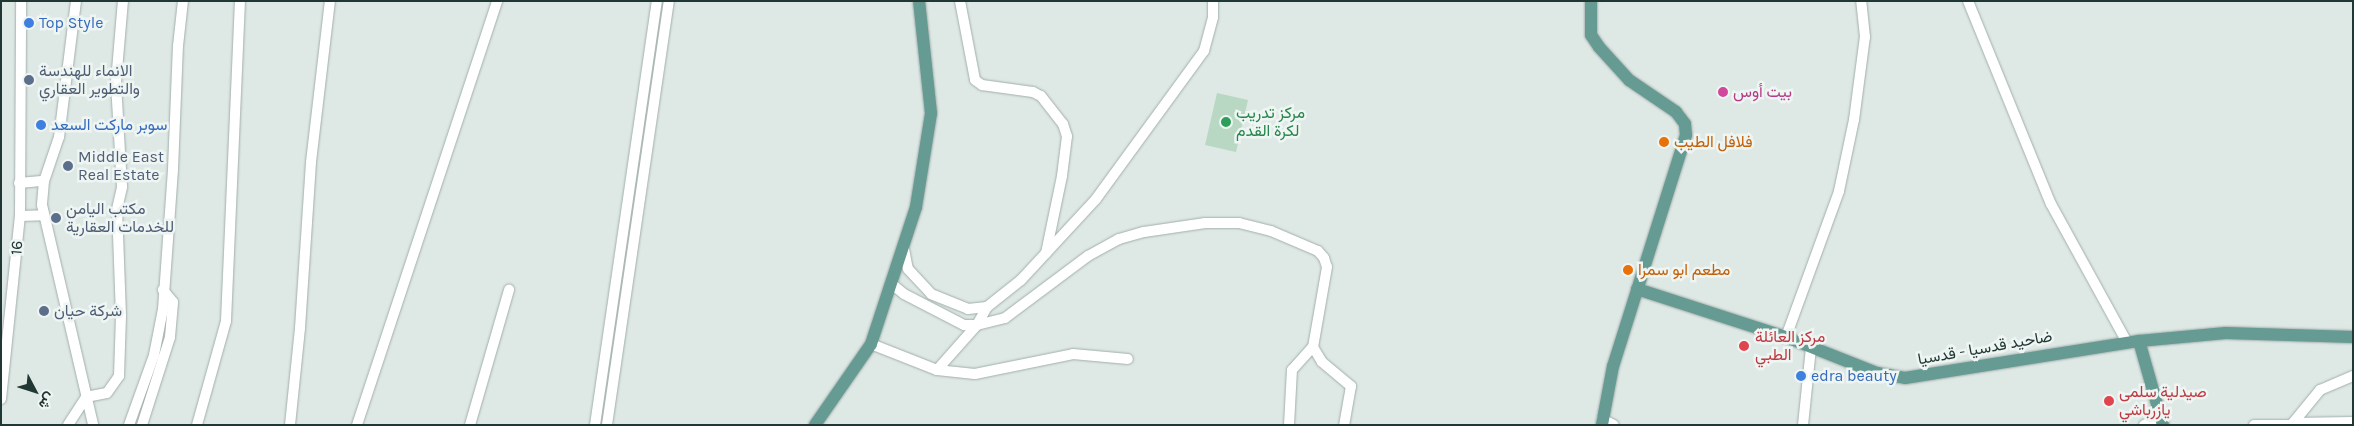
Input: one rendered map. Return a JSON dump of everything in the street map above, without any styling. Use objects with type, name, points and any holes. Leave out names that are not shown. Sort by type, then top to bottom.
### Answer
[{"type":"main road","points":[[815,425],[871,344],[893,285],[916,207],[931,113],[919,1]]},
{"type":"main road","points":[[1591,1],[1591,35],[1599,47],[1629,80],[1676,112],[1685,124],[1684,147],[1636,289],[1613,366],[1606,423]]},
{"type":"main road","name":"ضاحيد قدسيا - قدسيا","points":[[1636,289],[1786,337],[1876,373],[1905,378],[2133,341],[2226,333],[2353,337]]},
{"type":"main road","points":[[2133,341],[2162,421]]},
{"type":"street","name":"16","points":[[1,398],[20,216],[21,1]]},
{"type":"street","points":[[76,1],[59,137],[44,182],[42,205],[93,425]]},
{"type":"street","points":[[68,425],[86,397],[107,393],[118,376],[121,316],[117,209],[122,187],[116,82],[123,1]]},
{"type":"street","points":[[130,425],[154,355],[163,290],[183,1]]},
{"type":"street","points":[[197,425],[226,321],[240,1]]},
{"type":"street","points":[[290,425],[300,328],[311,162],[330,1]]},
{"type":"street","points":[[357,425],[497,1]]},
{"type":"street","points":[[595,425],[657,1]]},
{"type":"street","points":[[607,425],[669,1]]},
{"type":"street","points":[[960,1],[975,80],[982,85],[1041,96],[1063,124],[1067,136],[1062,176],[1046,254]]},
{"type":"street","points":[[937,370],[977,325],[987,307],[1021,280],[1096,199],[1204,51],[1213,17],[1213,1]]},
{"type":"street","points":[[1786,337],[1843,173],[1854,120],[1865,37],[1861,1]]},
{"type":"street","points":[[1968,1],[2051,204],[2133,341]]},
{"type":"street","points":[[19,183],[44,182]]},
{"type":"street","points":[[20,216],[44,215]]},
{"type":"street","points":[[893,285],[904,294],[964,325],[977,325],[1005,318],[1088,256],[1118,239],[1144,232],[1205,223],[1239,223],[1298,242],[1318,250],[1324,258],[1327,267],[1313,347],[1292,370],[1289,425]]},
{"type":"street","points":[[904,249],[908,269],[931,294],[968,309],[987,307]]},
{"type":"street","points":[[142,425],[170,337],[172,302],[163,290]]},
{"type":"street","points":[[470,425],[510,290]]},
{"type":"street","points":[[871,344],[937,370],[982,373],[1073,354],[1128,359]]},
{"type":"street","points":[[1313,347],[1322,362],[1351,386],[1344,425]]},
{"type":"street","points":[[1803,425],[1811,347]]},
{"type":"street","points":[[2293,424],[2320,390],[2353,376]]},
{"type":"street","points":[[2144,425],[2162,421]]},
{"type":"street","points":[[2254,425],[2353,422]]},
{"type":"green space","name":"مركز تدريب لكرة القدم","points":[[1217,93],[1248,100],[1236,152],[1205,145]]},
{"type":"place","name":"Top Style","points":[[29,23]]},
{"type":"place","name":"الانماء للهندسة والتطوير العقاري","points":[[29,80]]},
{"type":"place","name":"بيت أوس","points":[[1723,92]]},
{"type":"place","name":"مركز تدريب لكرة القدم","points":[[1226,122]]},
{"type":"place","name":"سوبر ماركت السعد","points":[[41,125]]},
{"type":"place","name":"فلافل الطيب","points":[[1664,142]]},
{"type":"place","name":"Middle East Real Estate","points":[[68,166]]},
{"type":"place","name":"مكتب اليامن للخدمات العقارية","points":[[56,218]]},
{"type":"place","name":"مطعم ابو سمرا","points":[[1628,270]]},
{"type":"place","name":"شركة حيان","points":[[44,311]]},
{"type":"place","name":"مركز العائلة الطبي","points":[[1744,346]]},
{"type":"place","name":"edra beauty","points":[[1801,376]]},
{"type":"place","name":"صيدلية سلمى يازرباشي","points":[[2109,401]]}]
